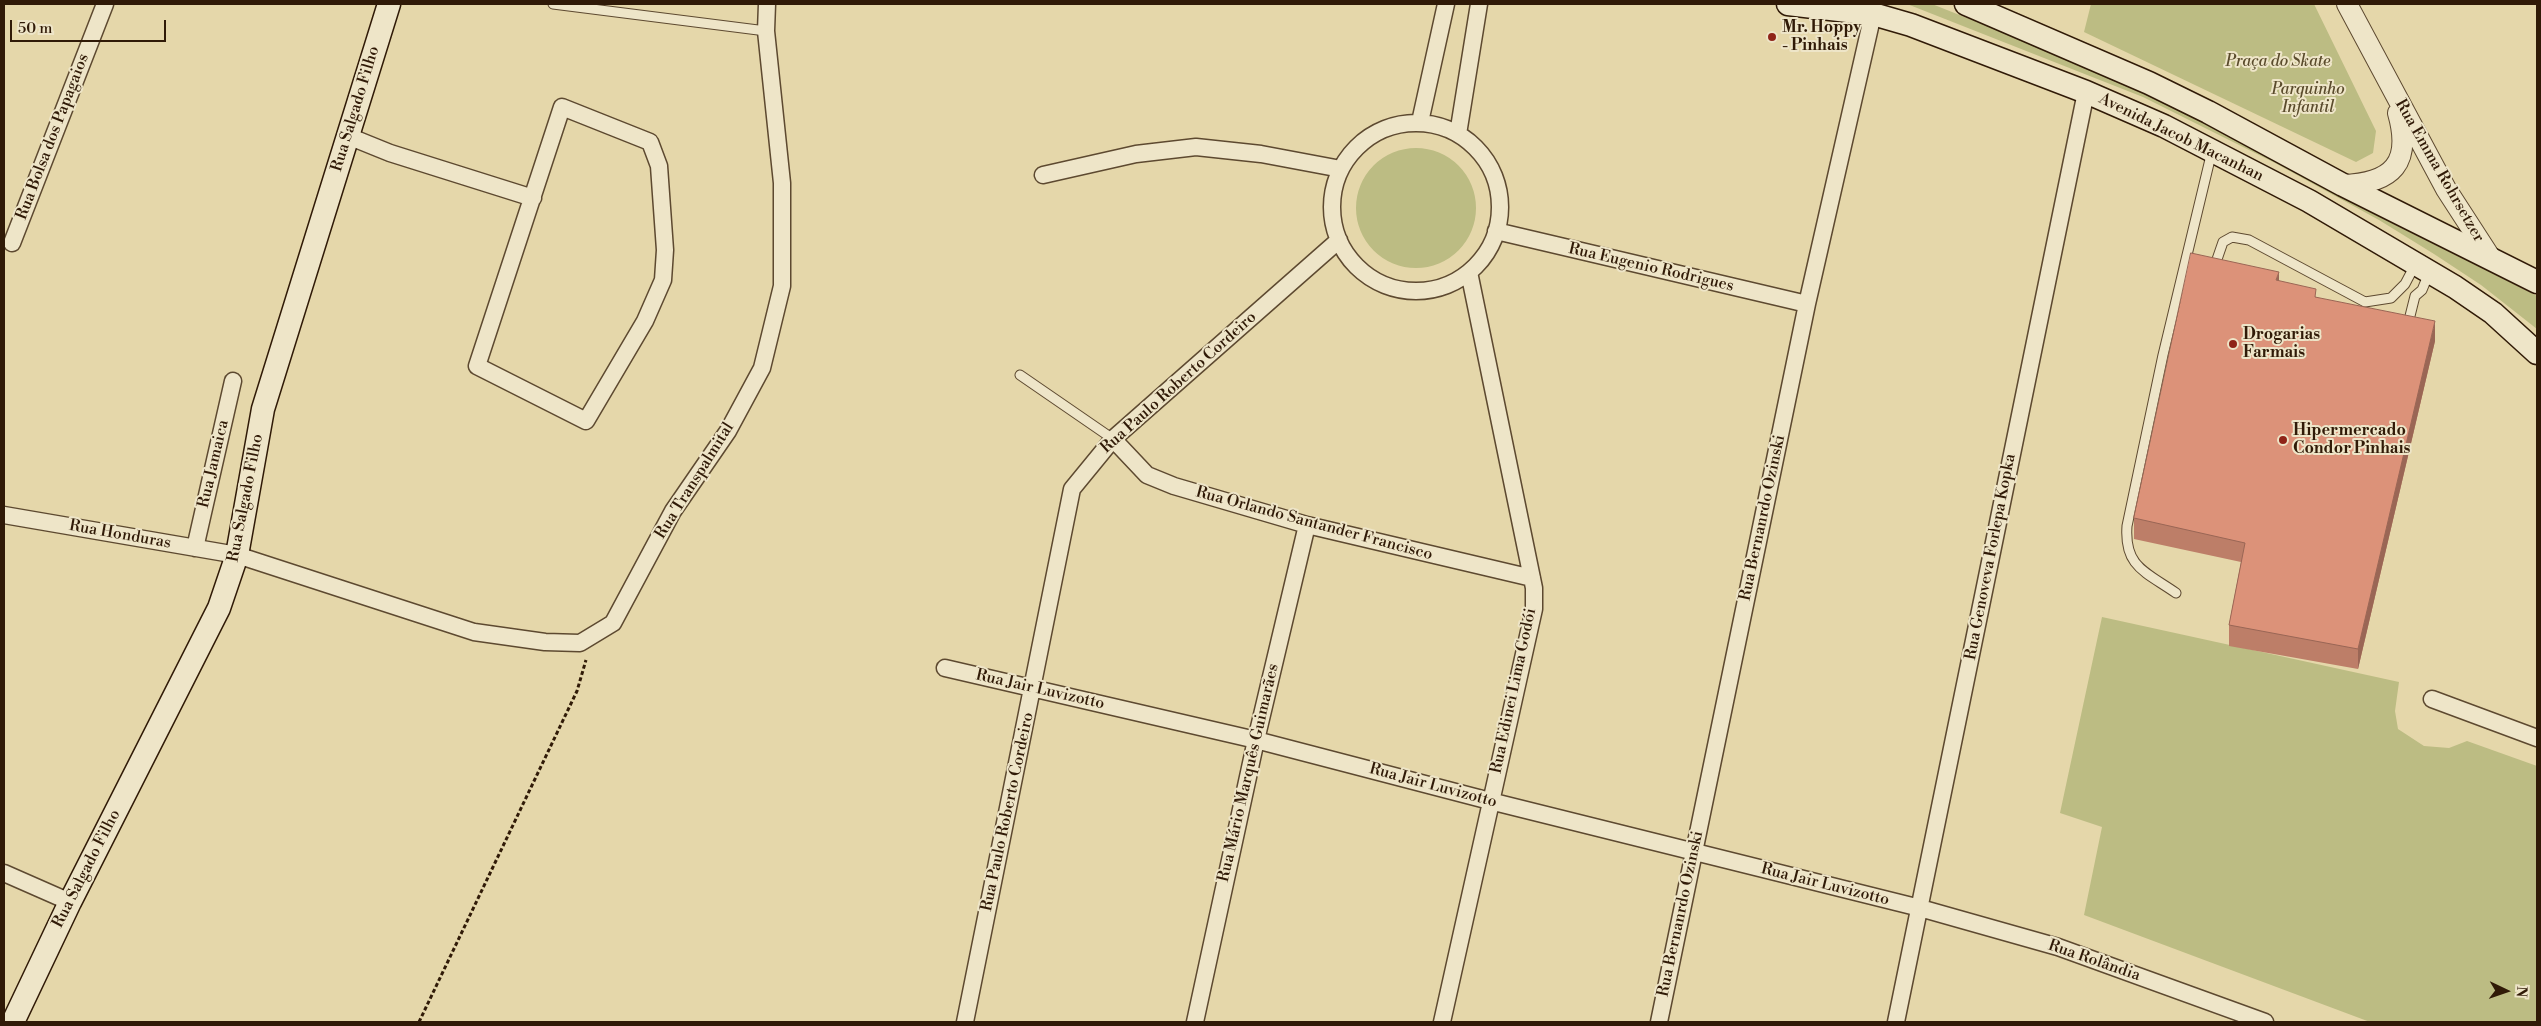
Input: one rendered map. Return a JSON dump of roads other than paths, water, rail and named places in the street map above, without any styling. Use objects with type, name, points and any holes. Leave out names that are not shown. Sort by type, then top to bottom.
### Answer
[{"type":"main road","name":"Rua Salgado Filho","points":[[13,1022],[70,902],[219,608],[237,555],[263,409],[390,4]]},
{"type":"main road","name":"Avenida Jacob Macanhan","points":[[1788,4],[1873,14],[1911,25],[2086,92],[2164,126],[2309,201],[2422,269],[2456,287],[2493,313],[2537,353]]},
{"type":"main road","name":"Avenida Jacob Macanhan","points":[[1966,4],[2148,83],[2208,112],[2343,185],[2537,282]]},
{"type":"street","name":"Rua Bolsa dos Papagaios","points":[[12,243],[104,4]]},
{"type":"street","name":"Rua Transpalmital","points":[[237,555],[474,632],[546,642],[580,643],[614,623],[673,512],[728,431],[762,368],[782,286],[782,183],[766,32],[767,4]]},
{"type":"street","points":[[1420,122],[1446,4]]},
{"type":"street","points":[[1458,134],[1479,4]]},
{"type":"street","name":"Rua Emma Rohrsetzer","points":[[2347,4],[2446,189],[2490,257]]},
{"type":"street","name":"Rua Bernanrdo Ozinski","points":[[1659,1022],[1807,304],[1873,14]]},
{"type":"street","name":"Rua Emma Rohrsetzer","points":[[2343,185],[2363,184],[2384,177],[2393,170],[2401,159],[2404,146],[2403,131],[2389,85]]},
{"type":"street","name":"Rua Genoveva Forlepa Kopka","points":[[1896,1022],[2086,92]]},
{"type":"street","points":[[562,107],[650,142],[659,166],[665,250],[663,280],[645,322],[586,422],[477,366],[533,198],[562,107]]},
{"type":"street","points":[[1420,122],[1434,124],[1458,134],[1481,154],[1494,176],[1500,200],[1496,231],[1486,253],[1469,272],[1458,279],[1435,288],[1416,291],[1396,288],[1374,280],[1351,260],[1339,240],[1334,226],[1332,201],[1341,169],[1354,149],[1373,134],[1396,125],[1420,122]]},
{"type":"street","points":[[348,136],[390,153],[533,198]]},
{"type":"street","points":[[1043,175],[1136,154],[1196,147],[1261,154],[1341,169]]},
{"type":"street","name":"Rua Eugenio Rodrigues","points":[[1496,231],[1807,304]]},
{"type":"street","name":"Rua Paulo Roberto Cordeiro","points":[[965,1022],[1034,688],[1072,488],[1113,439],[1339,240]]},
{"type":"street","name":"Rua Edinei Lima Godói","points":[[1442,1022],[1532,618],[1534,595],[1469,272]]},
{"type":"street","name":"Rua Jamaica","points":[[195,548],[232,381]]},
{"type":"street","name":"Rua Orlando Santander Francisco","points":[[1113,439],[1146,475],[1174,486],[1307,525],[1532,578]]},
{"type":"street","name":"Rua Honduras","points":[[4,515],[237,555]]},
{"type":"street","name":"Rua Mário Marquês Guimarães","points":[[1195,1022],[1256,740],[1307,525]]},
{"type":"street","name":"Rua Jair Luvizotto","points":[[945,668],[1256,740],[1490,802],[1920,908]]},
{"type":"street","points":[[2432,700],[2537,738]]},
{"type":"street","points":[[4,873],[70,902]]},
{"type":"street","name":"Rua Rolândia","points":[[1920,908],[2058,947],[2265,1022]]},
{"type":"lane","points":[[553,4],[766,32]]},
{"type":"lane","points":[[2176,593],[2133,563],[2126,542],[2127,526],[2163,355],[2212,151]]},
{"type":"lane","points":[[2210,278],[2223,242],[2232,237],[2249,240],[2365,302],[2391,298],[2422,269]]},
{"type":"lane","points":[[2405,335],[2415,296],[2422,290],[2422,269]]},
{"type":"lane","points":[[1020,375],[1113,439]]},
{"type":"place","name":"Mr. Hoppy - Pinhais","points":[[1772,37]]},
{"type":"place","name":"Drogarias Farmais","points":[[2233,344]]},
{"type":"place","name":"Hipermercado Condor Pinhais","points":[[2283,440]]},
{"type":"park label","name":"Praça do Skate","points":[[2278,62]]},
{"type":"park label","name":"Parquinho Infantil","points":[[2308,99]]}]
